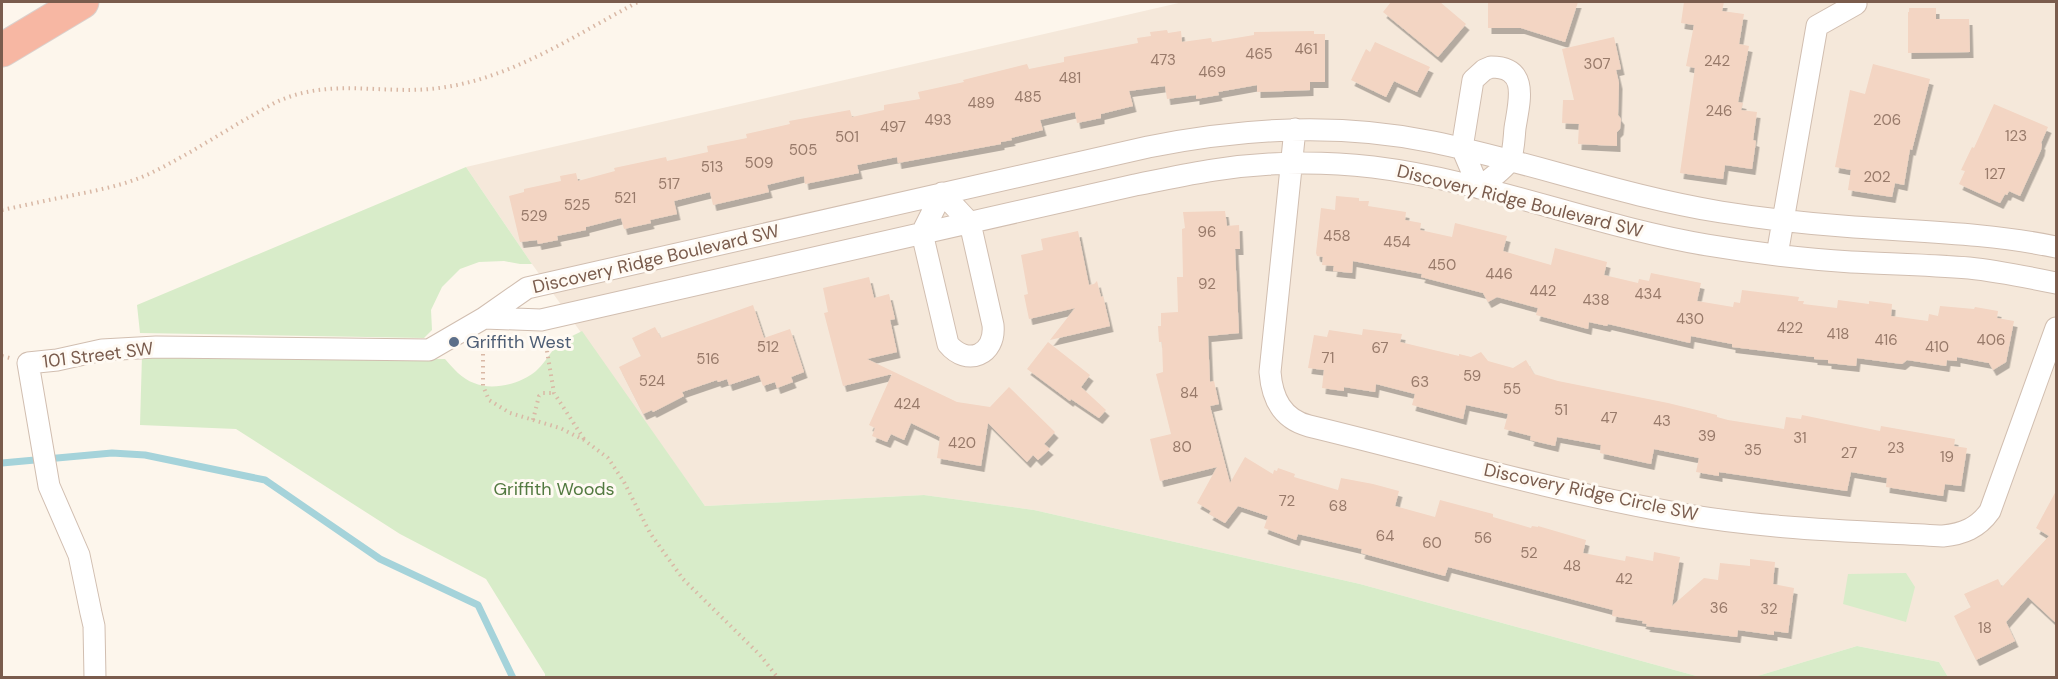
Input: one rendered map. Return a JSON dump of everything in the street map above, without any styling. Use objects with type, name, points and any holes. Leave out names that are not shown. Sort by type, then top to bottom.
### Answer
[{"type":"highway","points":[[2,50],[82,2]]},
{"type":"street","points":[[1777,255],[1816,26],[1856,4]]},
{"type":"street","points":[[1499,67],[1513,74],[1520,88],[1509,161],[1479,188],[1462,148],[1473,80],[1484,70],[1499,67]]},
{"type":"street","name":"Discovery Ridge Boulevard SW","points":[[484,318],[528,288],[1190,138],[1258,130],[1295,129],[1393,135],[1462,148],[1644,196],[1719,212],[1853,227],[1973,234],[2056,247]]},
{"type":"street","name":"Discovery Ridge Circle SW","points":[[1295,129],[1270,372],[1271,389],[1278,404],[1298,423],[1609,499],[1673,512],[1813,529],[1943,536],[1959,534],[1968,531],[1984,519],[1990,511],[2056,328]]},
{"type":"street","name":"Discovery Ridge Boulevard SW","points":[[484,318],[541,320],[1135,185],[1214,170],[1292,164],[1373,167],[1479,188],[1636,230],[1704,244],[1777,255],[1851,262],[1970,268],[2013,274],[2056,284]]},
{"type":"street","points":[[942,193],[969,223],[994,333],[988,348],[975,356],[959,355],[948,344],[922,233],[942,193]]},
{"type":"street","name":"101 Street SW","points":[[95,678],[94,626],[79,555],[48,486],[28,363],[57,360],[102,350],[156,346],[429,350],[484,318]]},
{"type":"path","points":[[2,210],[112,187],[150,174],[286,98],[312,91],[340,88],[414,90],[475,82],[539,55],[638,2]]},
{"type":"path","points":[[484,318],[482,382],[486,396],[504,411],[560,428],[601,451],[616,468],[650,533],[683,579],[760,655],[778,678]]},
{"type":"path","points":[[541,320],[554,393],[584,440]]},
{"type":"path","points":[[533,420],[539,396],[543,393],[554,393]]},
{"type":"shaded area","points":[[1183,2],[2056,2],[2056,677],[1948,677],[1939,662],[1857,646],[1754,677],[1700,677],[1360,584],[1034,510],[924,495],[705,506],[532,264],[466,167]]},
{"type":"green space","points":[[466,167],[532,264],[504,261],[479,262],[460,269],[442,287],[431,310],[432,330],[424,338],[140,333],[137,305]]},
{"type":"green space","name":"Griffith Woods","points":[[582,331],[705,506],[924,495],[1034,510],[1360,584],[1700,677],[545,677],[486,579],[400,534],[236,429],[140,425],[142,355],[445,359],[466,379],[481,385],[498,386],[515,383],[530,376],[539,369],[557,346]]},
{"type":"green space","points":[[1906,573],[1915,587],[1906,622],[1843,604],[1848,574]]},
{"type":"green space","points":[[1857,646],[1939,662],[1948,677],[1754,677]]},
{"type":"building","points":[[1391,2],[1440,2],[1466,24],[1438,57],[1383,12]]},
{"type":"building","points":[[1488,2],[1578,2],[1565,42],[1521,28],[1488,28]]},
{"type":"building","points":[[1684,2],[1724,2],[1722,11],[1744,14],[1739,44],[1749,46],[1738,102],[1743,103],[1741,110],[1757,112],[1753,140],[1756,141],[1752,169],[1725,165],[1723,179],[1680,173],[1695,68],[1686,66],[1694,25],[1681,23]]},
{"type":"building","points":[[1909,8],[1936,8],[1936,19],[1969,19],[1970,52],[1908,53]]},
{"type":"building","points":[[1167,30],[1168,33],[1181,31],[1182,42],[1211,38],[1212,42],[1254,35],[1254,32],[1314,31],[1314,34],[1325,34],[1325,82],[1310,82],[1310,90],[1257,92],[1257,85],[1218,92],[1219,95],[1196,99],[1196,95],[1167,99],[1165,86],[1129,91],[1133,106],[1101,114],[1101,118],[1077,123],[1075,112],[1040,120],[1043,130],[1011,138],[1012,140],[1001,142],[1001,144],[898,163],[897,157],[857,165],[859,173],[805,184],[804,176],[767,185],[769,192],[713,205],[710,192],[674,201],[677,214],[650,220],[651,223],[624,229],[621,218],[586,227],[586,230],[557,236],[558,240],[538,244],[537,240],[520,242],[509,196],[524,192],[524,189],[561,181],[560,176],[576,173],[578,181],[615,171],[614,168],[666,157],[667,161],[708,152],[707,146],[747,138],[746,134],[790,124],[789,121],[850,110],[852,117],[884,110],[884,105],[920,99],[918,92],[1027,64],[1029,69],[1064,62],[1064,57],[1138,43],[1137,38],[1151,36],[1150,32]]},
{"type":"building","points":[[1614,37],[1621,69],[1616,70],[1619,83],[1618,115],[1621,119],[1620,129],[1617,132],[1617,146],[1578,144],[1579,124],[1562,123],[1563,100],[1574,100],[1562,49]]},
{"type":"building","points":[[1375,42],[1430,67],[1417,92],[1394,81],[1386,97],[1351,80],[1366,49],[1370,52]]},
{"type":"building","points":[[1873,64],[1930,79],[1912,150],[1910,149],[1904,185],[1895,183],[1892,197],[1848,190],[1851,170],[1835,167],[1850,90],[1865,94]]},
{"type":"building","points":[[1994,104],[2048,127],[2041,143],[2041,150],[2020,196],[2009,191],[2000,203],[1959,184],[1965,171],[1961,170]]},
{"type":"building","points":[[1336,196],[1359,198],[1359,201],[1369,201],[1368,206],[1406,212],[1405,220],[1421,223],[1420,230],[1452,237],[1455,223],[1507,236],[1503,251],[1551,265],[1555,248],[1607,262],[1604,275],[1638,283],[1639,279],[1649,281],[1651,273],[1701,283],[1697,301],[1733,307],[1734,302],[1740,303],[1742,290],[1799,297],[1798,301],[1804,301],[1803,304],[1837,308],[1838,300],[1892,304],[1891,316],[1928,321],[1929,314],[1938,316],[1940,306],[1974,309],[1975,307],[1998,311],[1997,318],[2014,321],[2006,362],[1993,370],[1989,363],[1957,357],[1957,361],[1947,360],[1946,366],[1907,360],[1902,364],[1857,358],[1856,366],[1828,363],[1828,360],[1814,359],[1814,357],[1732,347],[1732,344],[1691,336],[1690,343],[1608,324],[1607,326],[1589,322],[1588,329],[1536,315],[1538,308],[1497,297],[1488,302],[1483,293],[1421,277],[1422,274],[1353,261],[1352,273],[1333,271],[1334,266],[1322,265],[1323,257],[1317,256],[1316,253],[1321,208],[1335,210]]},
{"type":"building","points":[[1225,211],[1227,226],[1239,225],[1240,249],[1235,249],[1239,333],[1208,336],[1210,382],[1214,381],[1219,404],[1210,406],[1230,483],[1245,457],[1273,474],[1278,468],[1295,474],[1294,477],[1338,490],[1341,478],[1399,491],[1395,506],[1435,517],[1440,500],[1493,514],[1493,517],[1531,528],[1538,526],[1586,540],[1583,553],[1625,561],[1626,556],[1653,561],[1654,552],[1680,557],[1672,606],[1704,578],[1718,580],[1720,563],[1750,566],[1750,559],[1775,562],[1773,584],[1794,588],[1788,633],[1774,631],[1774,635],[1738,630],[1737,637],[1646,626],[1647,624],[1642,623],[1643,621],[1612,616],[1613,610],[1448,567],[1445,576],[1361,553],[1362,549],[1298,534],[1296,540],[1264,528],[1268,516],[1238,506],[1225,523],[1209,514],[1211,511],[1197,503],[1217,467],[1160,481],[1150,439],[1171,434],[1156,374],[1163,372],[1162,342],[1159,342],[1158,326],[1161,326],[1161,313],[1178,312],[1177,277],[1183,277],[1182,229],[1185,228],[1183,212]]},
{"type":"building","points":[[1078,231],[1089,285],[1097,281],[1110,326],[1050,340],[1075,308],[1029,319],[1024,295],[1028,294],[1021,255],[1043,250],[1041,239]]},
{"type":"building","points":[[869,277],[874,298],[889,294],[895,319],[890,320],[897,352],[867,359],[957,402],[990,407],[1009,387],[1055,432],[1044,444],[1050,449],[1038,460],[1033,455],[1027,462],[988,423],[981,466],[937,458],[940,437],[911,423],[904,440],[891,434],[887,442],[872,436],[875,428],[869,425],[892,374],[843,386],[824,313],[828,312],[823,288]]},
{"type":"building","points":[[753,305],[764,338],[790,329],[804,372],[791,377],[793,382],[777,388],[775,382],[763,386],[759,375],[729,385],[727,379],[718,382],[717,380],[682,392],[684,396],[653,412],[652,410],[643,414],[619,367],[641,356],[632,338],[655,327],[661,338]]},
{"type":"building","points":[[1363,329],[1402,334],[1400,342],[1459,356],[1459,354],[1471,357],[1481,352],[1488,361],[1513,368],[1526,360],[1534,374],[1668,403],[1717,415],[1717,417],[1728,420],[1784,429],[1786,417],[1801,419],[1802,415],[1880,431],[1881,426],[1955,439],[1954,446],[1967,448],[1961,486],[1945,484],[1943,496],[1886,487],[1887,478],[1851,472],[1847,491],[1719,472],[1719,476],[1696,472],[1699,458],[1654,449],[1651,464],[1600,453],[1601,445],[1557,437],[1555,446],[1530,440],[1531,436],[1504,429],[1508,414],[1466,405],[1463,419],[1412,405],[1415,394],[1376,384],[1375,392],[1344,387],[1344,391],[1322,388],[1324,370],[1308,368],[1314,335],[1327,337],[1329,330],[1362,335]]},
{"type":"building","points":[[1048,342],[1090,375],[1081,387],[1106,410],[1099,418],[1071,399],[1070,401],[1027,369]]},
{"type":"building","points":[[2056,491],[2056,623],[2028,597],[2006,622],[2015,641],[1976,660],[1954,616],[1971,607],[1964,594],[1998,579],[2002,587],[2049,536],[2036,528]]},
{"type":"waterway","points":[[2,463],[112,453],[145,455],[265,480],[380,559],[478,605],[513,678]]},
{"type":"place","name":"Griffith West","points":[[454,342]]}]
